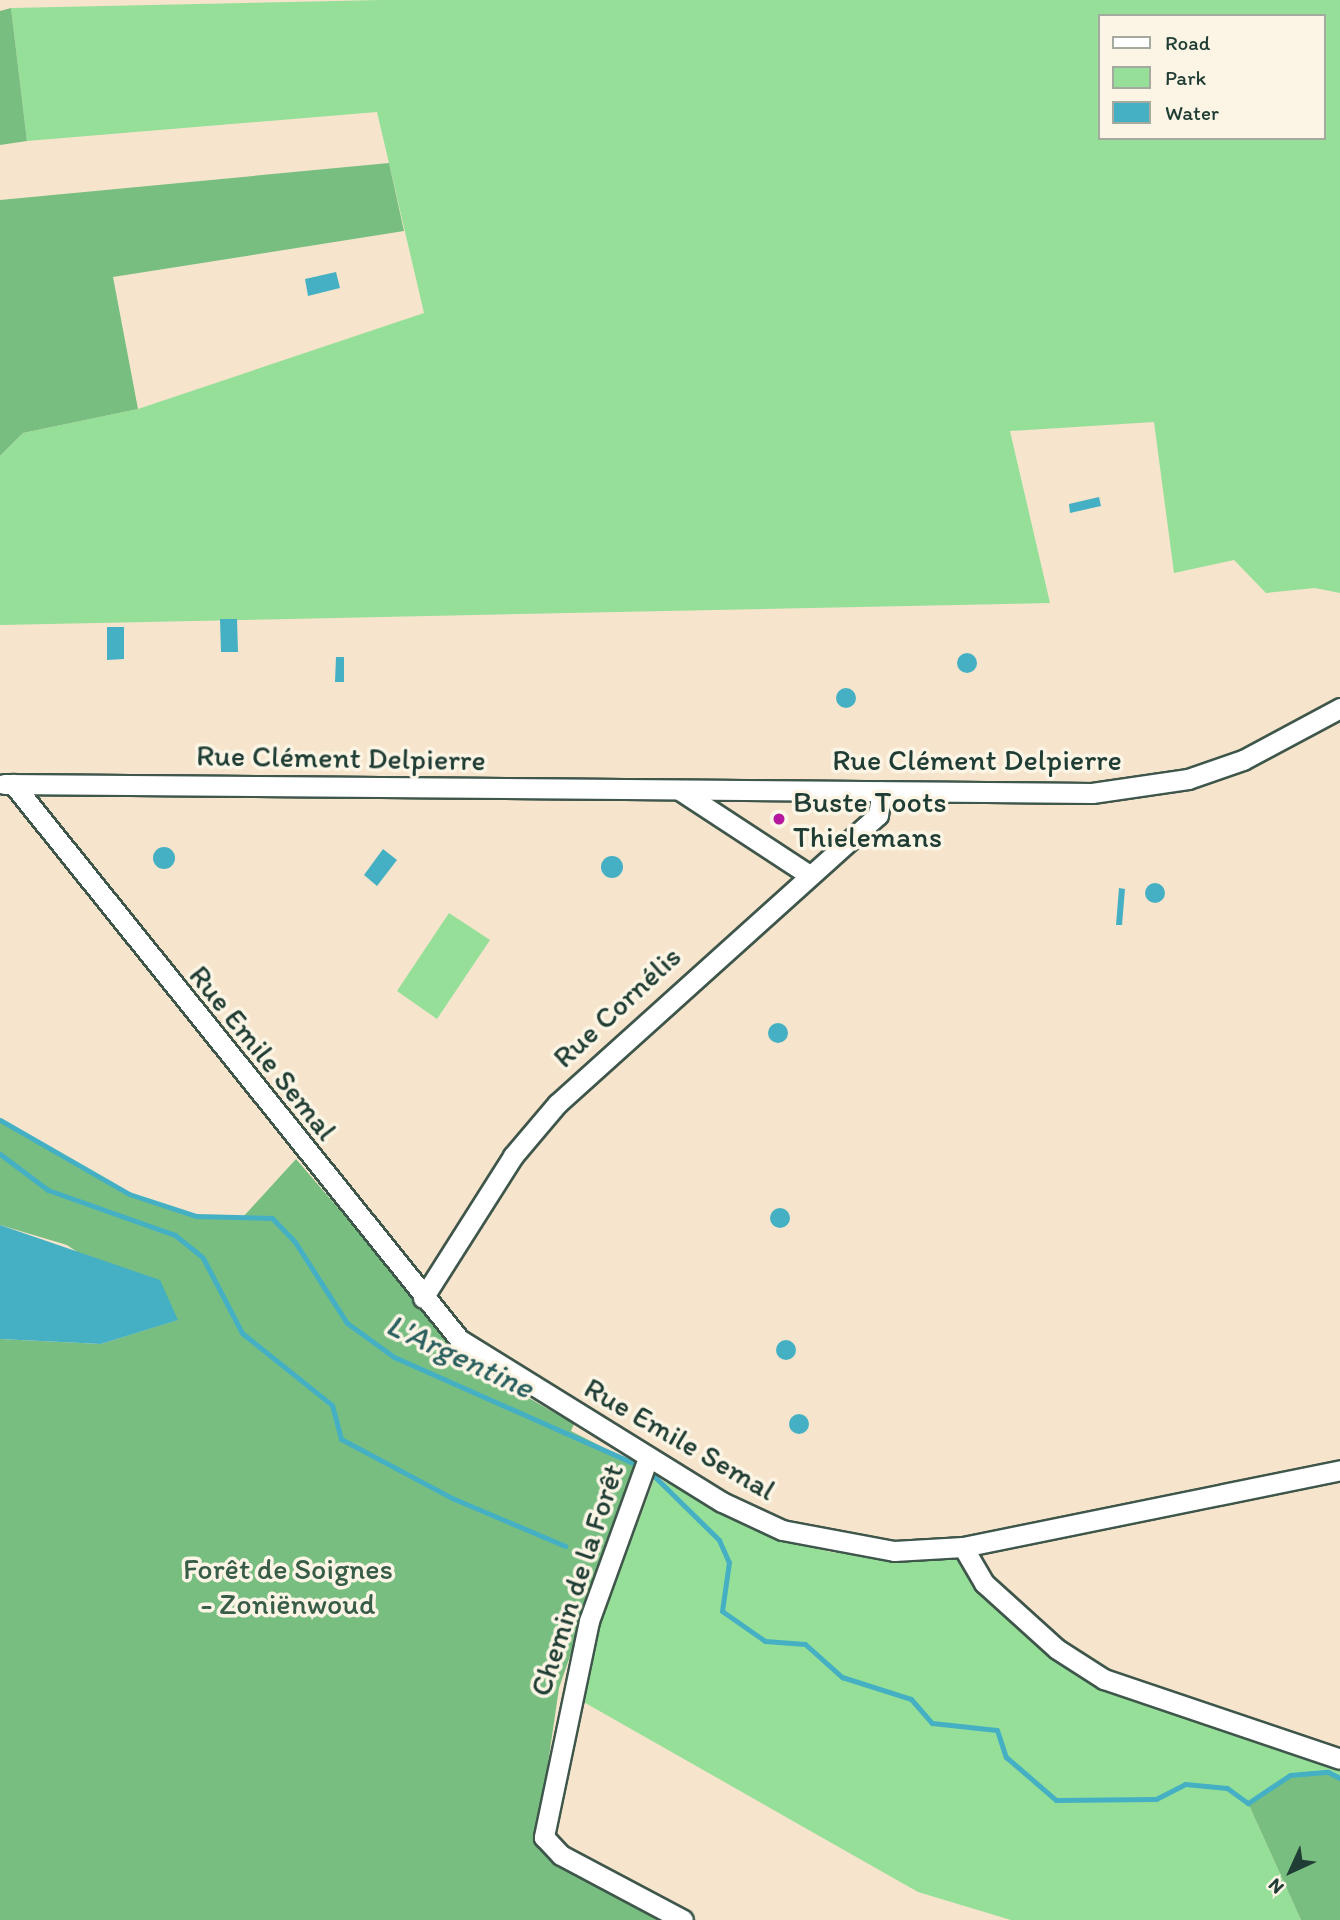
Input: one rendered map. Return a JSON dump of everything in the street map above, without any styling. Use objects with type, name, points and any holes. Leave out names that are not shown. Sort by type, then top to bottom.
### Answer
[{"type":"street","name":"Rue Clément Delpierre","points":[[7,784],[681,791],[1134,789],[1242,760],[1340,708]]},
{"type":"street","name":"Rue Emile Semal","points":[[7,784],[424,1298],[488,1362],[648,1458],[782,1530],[894,1551],[963,1547],[1340,1470]]},
{"type":"street","points":[[681,791],[808,874]]},
{"type":"street","name":"Rue Cornélis","points":[[424,1298],[513,1156],[556,1104],[808,874],[878,815],[882,791]]},
{"type":"street","name":"Chemin de la Forêt","points":[[648,1458],[566,1705],[547,1845],[683,1920]]},
{"type":"street","points":[[963,1547],[984,1583],[1057,1649],[1104,1679],[1340,1759]]},
{"type":"green space","points":[[381,0],[1340,0],[1340,593],[1315,588],[1266,593],[1234,560],[1174,573],[1154,422],[1010,431],[1050,603],[0,625],[0,456],[23,433],[138,409],[424,313],[377,112],[27,141],[11,8]]},
{"type":"green space","points":[[11,8],[27,141],[0,145],[0,11]]},
{"type":"green space","points":[[389,163],[404,231],[113,277],[138,409],[23,433],[0,456],[0,200]]},
{"type":"green space","points":[[449,913],[490,940],[437,1019],[397,991]]},
{"type":"green space","name":"Forêt de Soignes - Zoniënwoud","points":[[0,1120],[129,1194],[196,1216],[243,1217],[296,1159],[455,1344],[494,1378],[574,1424],[571,1431],[636,1464],[559,1688],[537,1839],[668,1920],[0,1920],[0,1339],[101,1344],[177,1320],[67,1245],[0,1225]]},
{"type":"green space","points":[[655,1477],[779,1538],[830,1552],[894,1559],[958,1555],[978,1589],[1052,1656],[1340,1768],[1340,1778],[1328,1772],[1248,1803],[1301,1920],[1011,1920],[918,1892],[580,1700],[599,1627]]},
{"type":"green space","points":[[1328,1772],[1340,1778],[1340,1920],[1301,1920],[1248,1803],[1290,1775]]},
{"type":"water","points":[[336,272],[340,288],[308,296],[305,279]]},
{"type":"water","points":[[1099,497],[1101,506],[1070,513],[1069,504]]},
{"type":"water","points":[[220,619],[237,619],[238,652],[221,652]]},
{"type":"water","points":[[107,627],[124,627],[124,659],[107,660]]},
{"type":"water","points":[[967,653],[974,656],[977,663],[974,670],[967,673],[960,670],[957,663],[960,656]]},
{"type":"water","points":[[336,657],[344,657],[344,682],[335,682]]},
{"type":"water","points":[[846,688],[853,691],[856,698],[853,705],[846,708],[839,705],[836,698],[839,691]]},
{"type":"water","points":[[164,847],[172,850],[175,858],[172,866],[164,869],[156,866],[153,858],[156,850]]},
{"type":"water","points":[[383,849],[397,860],[377,886],[364,875]]},
{"type":"water","points":[[612,856],[620,859],[623,867],[620,875],[612,878],[604,875],[601,867],[604,859]]},
{"type":"water","points":[[1151,883],[1159,883],[1165,893],[1159,903],[1151,903],[1145,897],[1145,889]]},
{"type":"water","points":[[1119,888],[1125,889],[1122,925],[1116,925]]},
{"type":"water","points":[[778,1023],[785,1026],[788,1033],[785,1040],[778,1043],[771,1040],[768,1033],[771,1026]]},
{"type":"water","points":[[780,1208],[787,1211],[790,1218],[787,1225],[780,1228],[773,1225],[770,1218],[773,1211]]},
{"type":"water","points":[[0,1225],[160,1280],[178,1320],[101,1344],[0,1339]]},
{"type":"water","points":[[786,1340],[793,1343],[796,1350],[793,1357],[786,1360],[779,1357],[776,1350],[779,1343]]},
{"type":"water","points":[[799,1414],[806,1417],[809,1424],[806,1431],[799,1434],[792,1431],[789,1424],[792,1417]]},
{"type":"waterway","name":"L'Argentine","points":[[0,1120],[129,1194],[196,1216],[272,1218],[295,1242],[347,1323],[394,1357],[636,1464]]},
{"type":"waterway","name":"L'Argentine","points":[[0,1154],[48,1190],[175,1235],[203,1258],[242,1333],[332,1405],[341,1439],[452,1498],[565,1546]]},
{"type":"waterway","name":"L'Argentine","points":[[655,1477],[719,1540],[729,1562],[722,1611],[765,1641],[805,1644],[842,1677],[911,1699],[932,1723],[997,1730],[1006,1757],[1056,1800],[1156,1799],[1185,1784],[1227,1788],[1248,1803],[1290,1775],[1328,1772],[1340,1778]]},
{"type":"place","name":"Buste Toots Thielemans","points":[[779,819]]}]
